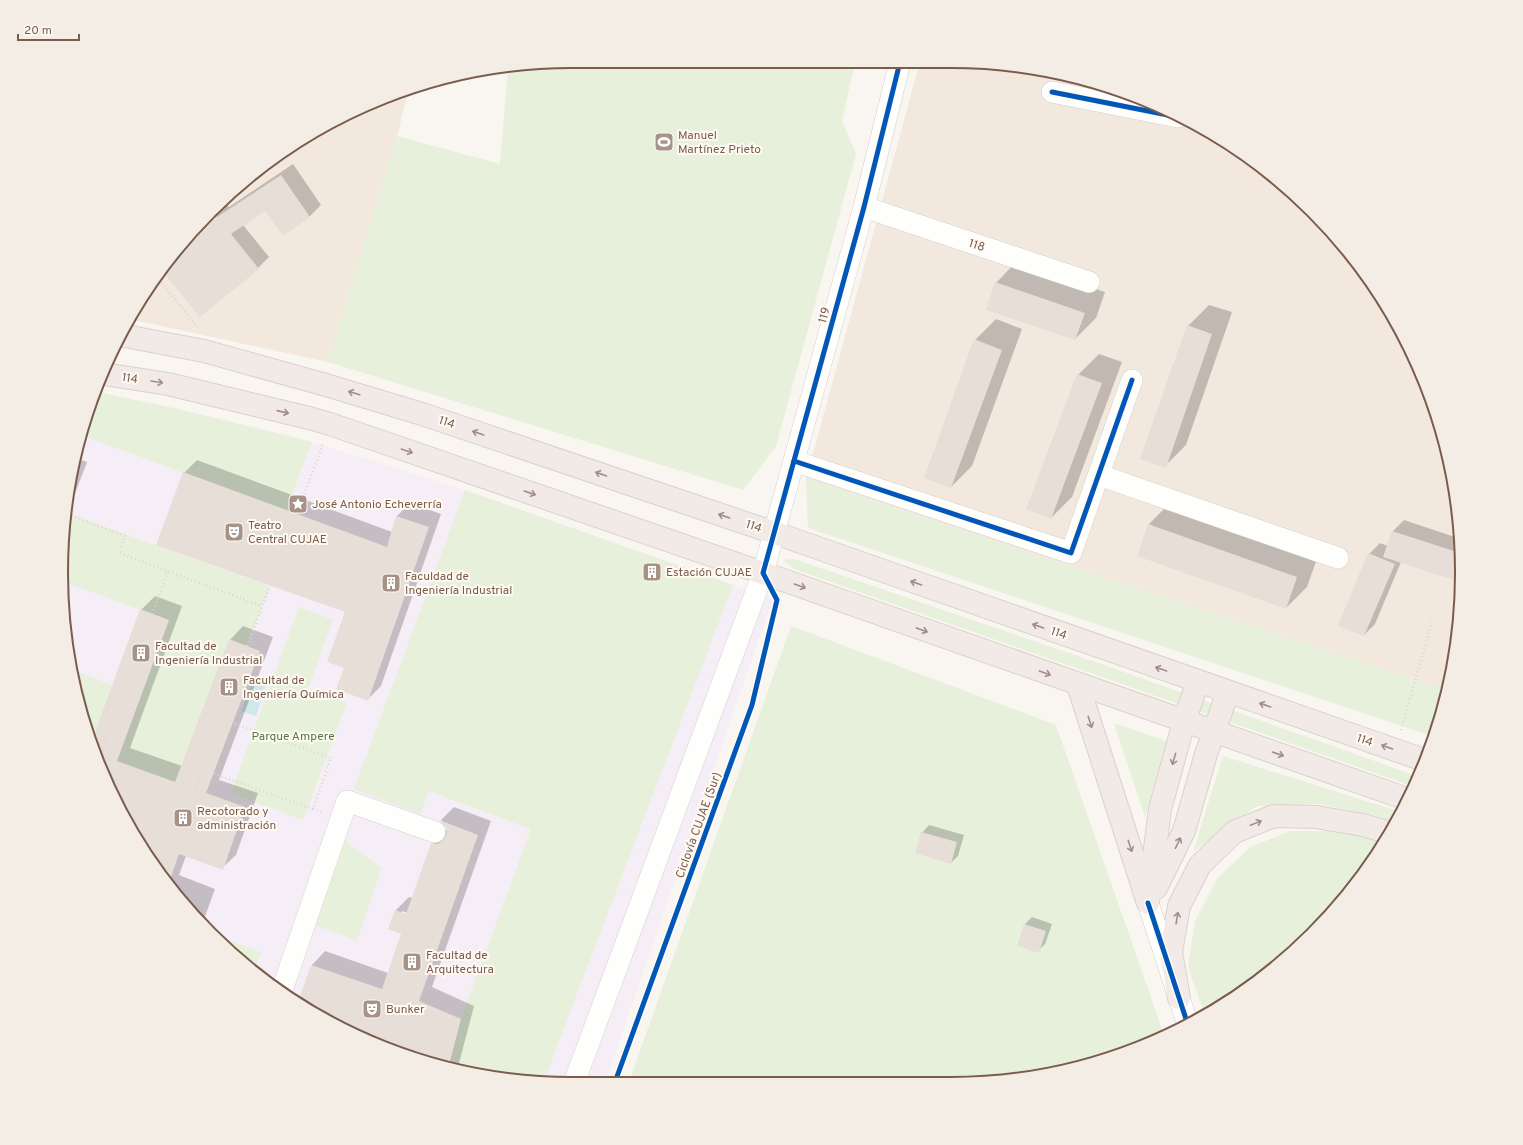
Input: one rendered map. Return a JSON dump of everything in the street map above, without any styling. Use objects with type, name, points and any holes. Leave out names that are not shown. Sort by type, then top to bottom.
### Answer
[{"type":"highway","name":"114","points":[[127,336],[204,351],[326,385],[415,412],[775,533],[1420,758]]},
{"type":"highway","name":"114","points":[[108,375],[168,384],[330,424],[763,573],[1078,685],[1402,798]]},
{"type":"highway","points":[[1148,903],[1160,809],[1184,722],[1198,681]]},
{"type":"highway","points":[[1078,685],[1148,903]]},
{"type":"highway","points":[[1148,903],[1184,831],[1206,754],[1228,692]]},
{"type":"highway","points":[[1179,998],[1171,952],[1179,906],[1200,865],[1234,832],[1274,816],[1316,817],[1363,825],[1383,831]]},
{"type":"street","name":"119","points":[[576,1077],[763,573],[864,207],[899,68]]},
{"type":"street","points":[[1052,92],[1138,104]]},
{"type":"street","name":"118","points":[[864,207],[1089,282]]},
{"type":"street","points":[[794,461],[1071,553],[1132,380]]},
{"type":"street","points":[[1099,475],[1338,558]]},
{"type":"street","points":[[283,986],[347,801],[435,832]]},
{"type":"street","points":[[1148,903],[1186,1018]]},
{"type":"path","points":[[160,281],[198,330]]},
{"type":"path","points":[[297,513],[330,424]]},
{"type":"path","points":[[71,515],[124,536],[119,553],[262,606]]},
{"type":"path","points":[[152,614],[168,571]]},
{"type":"path","points":[[247,646],[270,586]]},
{"type":"path","points":[[1396,750],[1432,621]]},
{"type":"path","points":[[214,774],[313,809],[331,758],[233,723]]},
{"type":"path","points":[[102,753],[107,739]]},
{"type":"path","points":[[194,789],[200,773]]},
{"type":"shaded area","points":[[918,68],[983,69],[1016,72],[1081,85],[1113,95],[1144,106],[1174,120],[1231,153],[1258,172],[1283,193],[1330,240],[1351,265],[1387,320],[1417,379],[1428,410],[1438,442],[1451,507],[1455,572],[1454,605],[1451,638],[1441,688],[806,479]]},
{"type":"shaded area","points":[[407,96],[397,136],[328,362],[136,320],[172,265],[193,240],[240,193],[265,172],[292,153],[349,120],[379,106]]},
{"type":"shaded area","points":[[101,393],[187,411],[312,442],[465,490],[773,599],[607,1077],[540,1076],[507,1073],[442,1060],[410,1050],[379,1039],[320,1009],[265,973],[240,952],[193,905],[172,880],[153,853],[120,796],[106,766],[85,703],[72,638],[69,605],[68,572],[72,507],[85,442]]},
{"type":"green space","points":[[572,68],[854,68],[842,121],[856,154],[776,446],[743,490],[328,362],[397,136],[500,164],[508,72]]},
{"type":"green space","points":[[101,393],[187,411],[312,442],[286,510],[86,437]]},
{"type":"green space","points":[[806,479],[1441,688],[1438,703],[1428,735],[808,528]]},
{"type":"green space","points":[[465,490],[733,585],[546,1076],[507,1073],[450,1062],[461,1019],[531,829],[429,791],[420,814],[354,789]]},
{"type":"green space","points":[[71,515],[270,586],[247,646],[229,639],[176,782],[117,761],[169,620],[68,584],[69,540]]},
{"type":"green space","points":[[794,559],[1104,665],[1413,775],[1408,785],[794,569],[783,560]]},
{"type":"green space","name":"Parque Ampere","points":[[299,607],[333,620],[308,689],[347,703],[303,820],[231,793]]},
{"type":"green space","points":[[791,626],[1056,725],[1162,1030],[1144,1039],[1081,1060],[1016,1073],[983,1076],[631,1077]]},
{"type":"green space","points":[[78,672],[112,685],[95,734],[85,703]]},
{"type":"green space","points":[[1114,723],[1166,741],[1145,817]]},
{"type":"green space","points":[[1223,756],[1395,810],[1390,820],[1374,815],[1317,804],[1257,806],[1193,852]]},
{"type":"green space","points":[[1291,831],[1333,831],[1378,840],[1351,880],[1307,929],[1258,973],[1203,1009],[1188,967],[1195,921],[1217,879],[1250,847]]},
{"type":"green space","points":[[343,839],[381,868],[357,940],[314,925]]},
{"type":"green space","points":[[228,940],[261,952],[256,965],[240,952]]},
{"type":"water","points":[[252,681],[266,686],[256,716],[241,711]]},
{"type":"building","points":[[281,175],[310,217],[283,236],[265,211],[231,234],[259,269],[200,317],[165,275],[193,240],[216,216],[217,217]]},
{"type":"building","points":[[995,282],[1085,313],[1075,340],[986,310]]},
{"type":"building","points":[[1187,325],[1212,334],[1166,468],[1140,459]]},
{"type":"building","points":[[974,339],[1002,350],[951,488],[924,478]]},
{"type":"building","points":[[1077,374],[1102,383],[1051,519],[1026,509]]},
{"type":"building","points":[[183,472],[387,547],[396,516],[429,527],[368,701],[336,689],[344,668],[327,662],[345,612],[156,545]]},
{"type":"building","points":[[1148,524],[1297,577],[1286,609],[1137,556]]},
{"type":"building","points":[[1392,531],[1454,551],[1455,580],[1383,557]]},
{"type":"building","points":[[1368,553],[1395,564],[1364,636],[1338,626]]},
{"type":"building","points":[[140,609],[169,620],[117,761],[175,782],[229,639],[260,651],[206,793],[245,807],[223,870],[179,854],[171,878],[153,853],[120,796],[106,766],[95,733]]},
{"type":"building","name":"Facultad de Arquitectura","points":[[439,820],[478,835],[419,1001],[461,1019],[450,1062],[379,1039],[349,1025],[300,997],[311,965],[382,989],[401,934],[388,929],[395,910],[406,914],[431,843],[438,844],[446,836],[447,829]]},
{"type":"building","points":[[921,832],[957,842],[951,864],[915,853]]},
{"type":"building","points":[[1024,924],[1046,931],[1039,953],[1017,946]]},
{"type":"cycle path","name":"Ciclovía CUJAE (Sur)","points":[[617,1077],[752,705],[777,600],[763,573],[864,207],[899,68]]},
{"type":"cycle path","points":[[1052,92],[1160,113]]},
{"type":"cycle path","points":[[794,461],[1071,553],[1132,380]]},
{"type":"cycle path","points":[[1148,903],[1186,1018]]},
{"type":"place","name":"Manuel Martínez Prieto","points":[[664,142]]},
{"type":"place","name":"José Antonio Echeverría","points":[[298,504]]},
{"type":"place","name":"Teatro Central CUJAE","points":[[234,532]]},
{"type":"place","name":"Estación CUJAE","points":[[652,572]]},
{"type":"place","name":"Faculdad de Ingeniería Industrial","points":[[391,583]]},
{"type":"place","name":"Facultad de Ingeniería Industrial","points":[[141,653]]},
{"type":"place","name":"Facultad de Ingeniería Química","points":[[229,687]]},
{"type":"place","name":"Recotorado y administración","points":[[183,818]]},
{"type":"place","name":"Facultad de Arquitectura","points":[[412,962]]},
{"type":"place","name":"Bunker","points":[[372,1009]]}]
